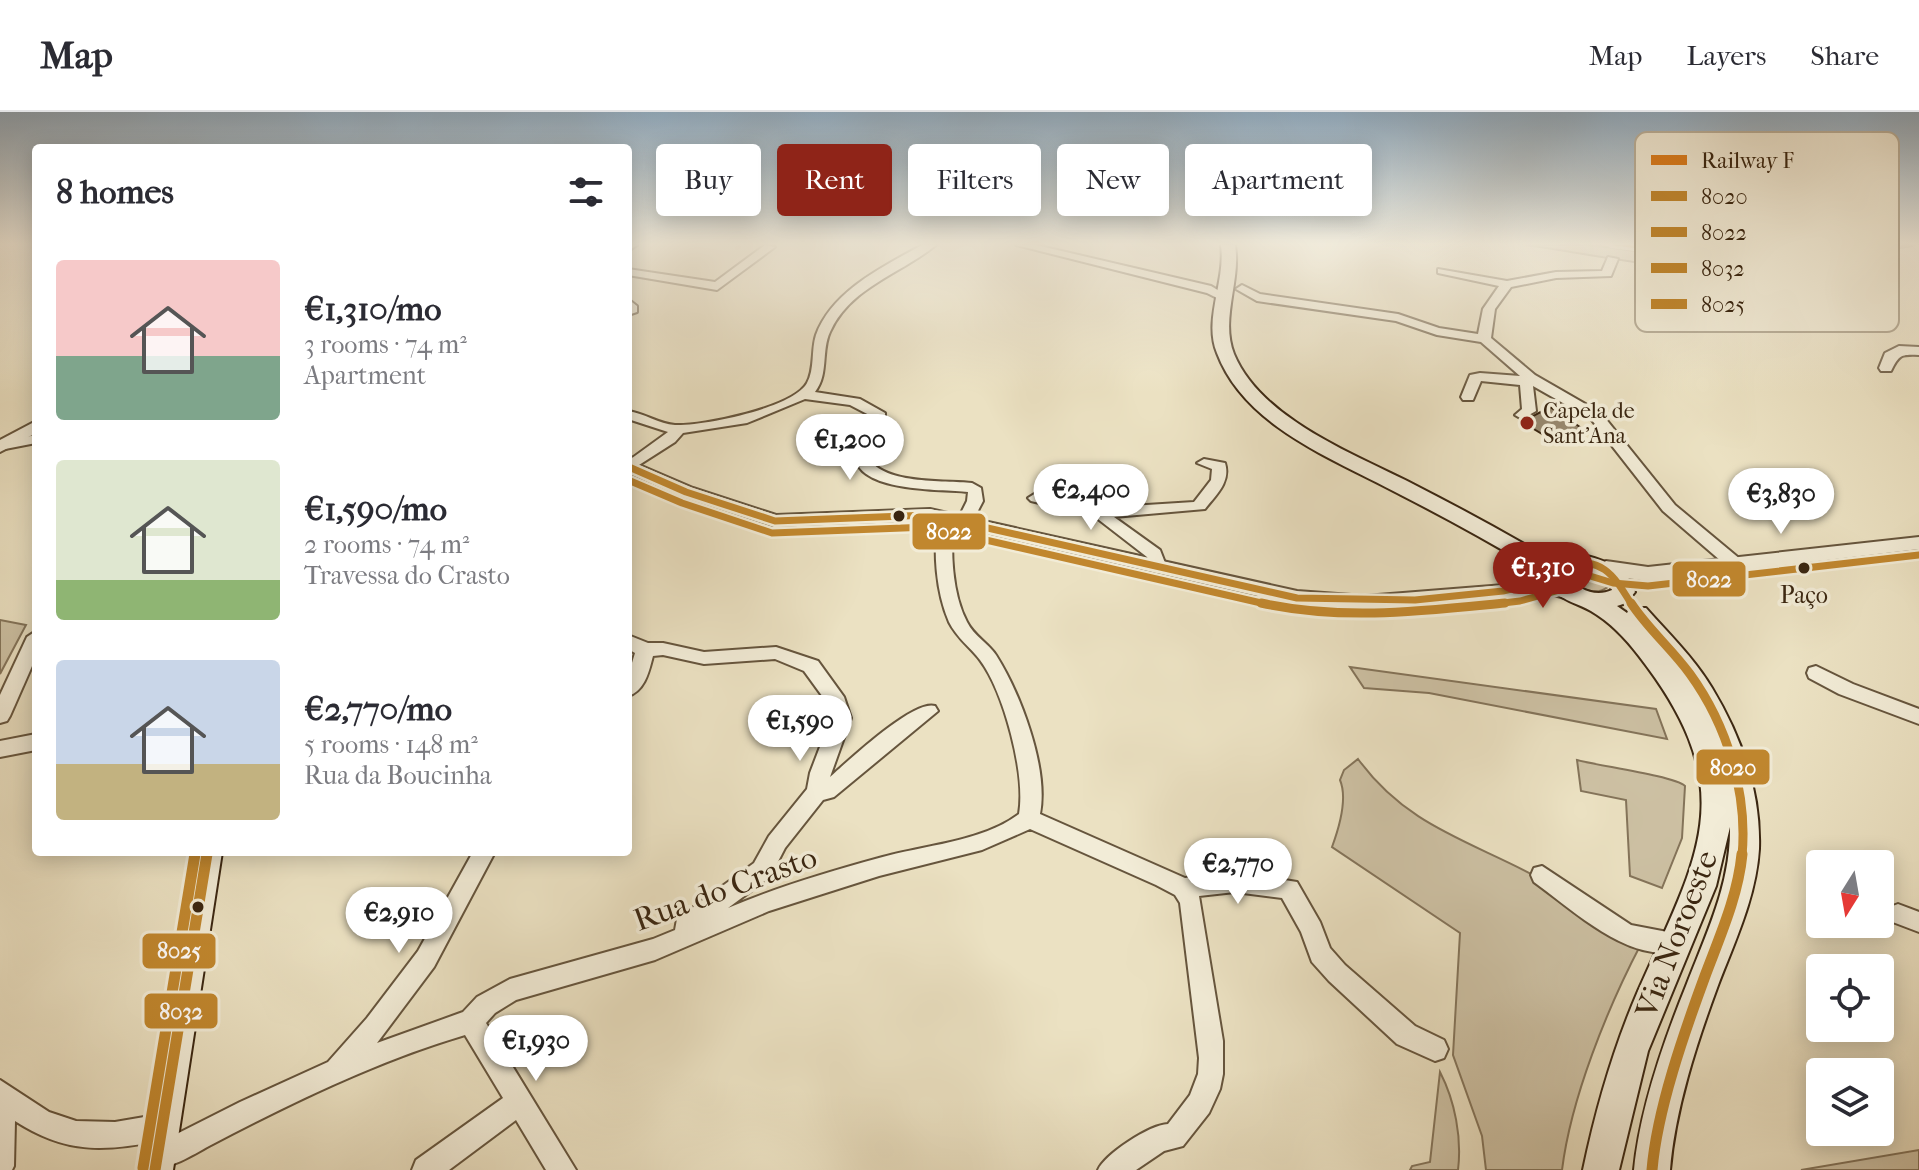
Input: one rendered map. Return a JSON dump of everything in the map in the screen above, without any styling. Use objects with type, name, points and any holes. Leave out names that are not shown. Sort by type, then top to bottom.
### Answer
[{"type":"main road","points":[[1234,294],[1239,347],[1250,370],[1281,403],[1314,428],[1545,550],[1606,568]]},
{"type":"main road","name":"Via Noroeste","points":[[1234,294],[1220,329],[1225,354],[1257,398],[1316,441],[1509,544],[1555,575],[1577,596],[1616,616],[1639,638],[1683,699],[1703,746],[1712,780],[1716,815],[1714,840],[1703,877],[1629,1056],[1601,1170]]},
{"type":"main road","points":[[1555,575],[1561,563],[1578,560]]},
{"type":"main road","name":"Via Noroeste","points":[[1606,568],[1617,576],[1624,590],[1703,694],[1731,757],[1744,816],[1744,849],[1736,891],[1694,1006],[1654,1147],[1652,1170]]},
{"type":"main road","points":[[1577,596],[1606,602],[1615,600],[1624,590]]},
{"type":"main road","points":[[158,1152],[206,856]]},
{"type":"street","points":[[632,415],[665,428],[679,429],[737,422],[804,395],[812,387],[824,333],[834,317],[857,294]]},
{"type":"street","points":[[1237,294],[1398,318],[1437,331],[1485,339],[1528,379],[1596,416],[1669,508],[1734,563]]},
{"type":"street","points":[[1485,339],[1483,324],[1496,294]]},
{"type":"street","points":[[1886,368],[1890,356],[1899,350],[1919,351]]},
{"type":"street","points":[[1468,397],[1475,378],[1528,379]]},
{"type":"street","points":[[1522,415],[1529,411],[1530,405],[1528,379]]},
{"type":"street","points":[[804,395],[832,398],[874,410],[880,416],[877,426],[863,444],[861,457],[865,470],[875,476],[976,491],[975,501],[955,521],[943,540],[951,603],[959,624],[987,656],[1008,694],[1026,752],[1031,808],[1029,818],[1059,835],[1124,858],[1183,888],[1191,902],[1204,1002],[1212,1032],[1213,1063],[1206,1096],[1174,1137],[1160,1138],[1112,1170]]},
{"type":"street","points":[[1,446],[32,428]]},
{"type":"street","points":[[632,463],[670,439],[679,429]]},
{"type":"street","points":[[1,446],[32,440]]},
{"type":"street","points":[[1036,498],[1099,513],[1199,506],[1219,481],[1220,466],[1204,463]]},
{"type":"street","points":[[632,468],[686,492],[775,521],[825,521],[913,514],[1265,593],[1337,602],[1397,602],[1554,588],[1577,596]]},
{"type":"street","points":[[1099,513],[1154,554],[1159,568]]},
{"type":"street","points":[[1624,590],[1634,579],[1648,574],[1919,543]]},
{"type":"street","points":[[1606,568],[1648,574]]},
{"type":"street","points":[[1519,589],[1541,584],[1555,575]]},
{"type":"street","points":[[632,684],[638,676],[636,645],[704,658],[776,653],[811,666],[837,702],[841,718],[820,773],[817,792],[777,842],[762,870],[701,917],[665,937],[655,949]]},
{"type":"street","points":[[0,716],[32,646]]},
{"type":"street","points":[[1816,673],[1846,689],[1919,717]]},
{"type":"street","points":[[817,792],[827,791],[882,744],[928,711]]},
{"type":"street","points":[[0,749],[32,743]]},
{"type":"street","name":"Rua do Crasto","points":[[1,1094],[20,1111],[52,1127],[92,1139],[158,1152],[333,1073],[439,1031],[471,1022],[486,1005],[510,990],[655,949],[764,903],[879,867],[982,841],[1016,828],[1029,818]]},
{"type":"street","points":[[333,1073],[376,1026],[426,959],[482,856]]},
{"type":"street","points":[[1542,875],[1623,933],[1640,939],[1675,942]]},
{"type":"street","points":[[1183,888],[1235,882],[1289,889],[1312,929],[1320,954],[1337,973],[1406,1035],[1435,1049]]},
{"type":"street","points":[[471,1022],[562,1170]]},
{"type":"street","points":[[0,1166],[1,1094]]},
{"type":"street","points":[[426,1170],[518,1103]]},
{"type":"shaded area","points":[[1576,570],[1587,570],[1604,577],[1608,587],[1593,591],[1579,586],[1571,578]]},
{"type":"shaded area","points":[[0,620],[26,625],[0,674]]},
{"type":"shaded area","points":[[1350,667],[1656,709],[1667,739],[1429,693],[1364,688]]},
{"type":"shaded area","points":[[1358,759],[1377,782],[1418,816],[1550,884],[1641,944],[1592,1054],[1573,1113],[1562,1170],[1486,1170],[1482,1136],[1453,1055],[1460,933],[1332,847],[1343,805],[1340,780],[1344,770]]},
{"type":"shaded area","points":[[1577,760],[1652,775],[1685,786],[1682,838],[1662,888],[1630,876],[1626,800],[1581,791]]},
{"type":"shaded area","points":[[1440,1072],[1456,1120],[1458,1170],[1410,1170],[1412,1166],[1430,1162]]},
{"type":"shaded area","points":[[1919,1150],[1919,1170],[1801,1170]]},
{"type":"building","points":[[1550,407],[1586,431],[1552,440],[1522,422]]},
{"type":"transit line","name":"8020","points":[[632,468],[686,492],[775,521],[930,515],[1297,598],[1415,600],[1503,591],[1551,580],[1561,563],[1580,561],[1595,563],[1606,569],[1703,694],[1733,765],[1742,816],[1741,867],[1735,892],[1683,1042],[1654,1147],[1652,1170]]},
{"type":"transit line","name":"8022","points":[[632,482],[682,503],[772,533],[929,527],[1294,610],[1337,614],[1397,614],[1520,601],[1556,591],[1569,574],[1577,572],[1613,583],[1648,586],[1919,555]]},
{"type":"transit line","name":"8025","points":[[143,1168],[194,856]]},
{"type":"transit line","name":"8032","points":[[155,1170],[206,856]]},
{"type":"place","name":"Capela de Sant'Ana","points":[[1527,423]]},
{"type":"place","name":"Paço","points":[[1804,568]]}]
